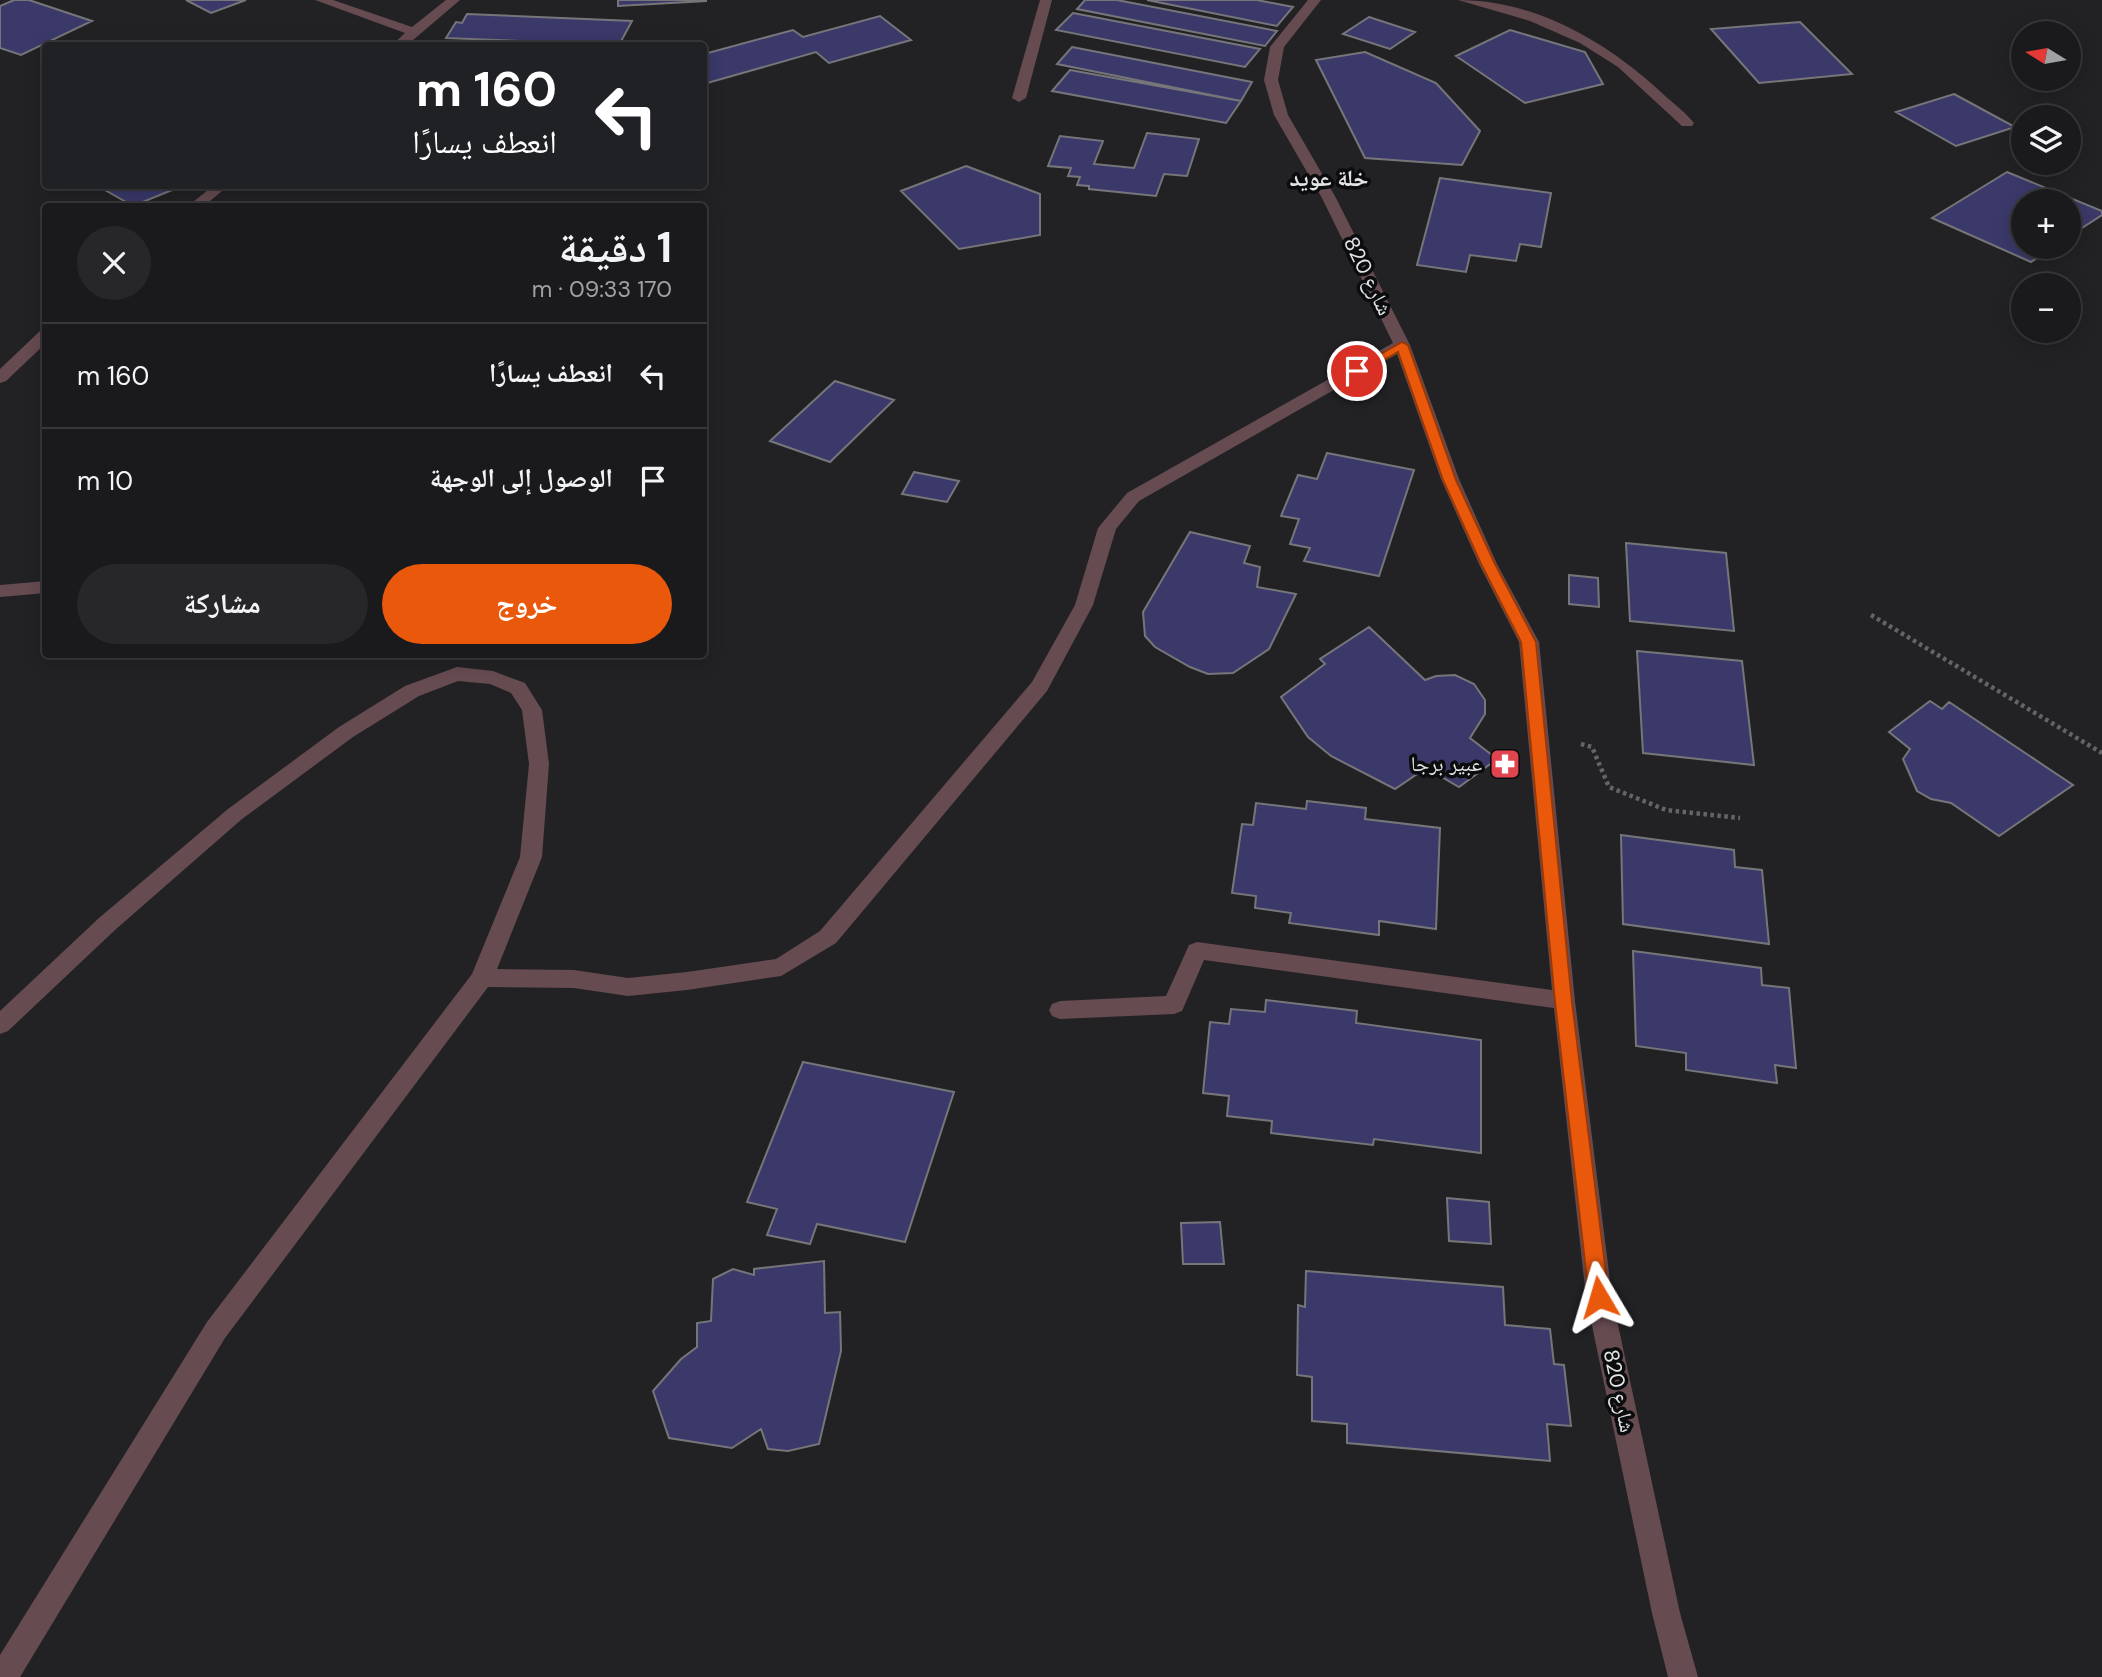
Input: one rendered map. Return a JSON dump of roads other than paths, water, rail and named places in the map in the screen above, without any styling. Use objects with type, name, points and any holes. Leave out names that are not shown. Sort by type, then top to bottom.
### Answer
[{"type":"street","points":[[321,0],[414,32]]},
{"type":"street","points":[[402,42],[454,0]]},
{"type":"street","points":[[1018,98],[1046,0]]},
{"type":"street","name":"شارع 820","points":[[1315,0],[1277,47],[1271,80],[1281,116],[1329,198],[1402,345],[1450,480],[1488,564],[1529,642],[1564,1002],[1599,1297],[1666,1613],[1683,1677]]},
{"type":"street","points":[[1464,0],[1522,12],[1603,50],[1687,123]]},
{"type":"street","points":[[199,203],[217,189]]},
{"type":"street","points":[[0,378],[42,338]]},
{"type":"street","points":[[482,978],[575,979],[628,987],[687,981],[781,967],[828,937],[1040,686],[1084,605],[1107,528],[1133,497],[1402,345]]},
{"type":"street","points":[[0,590],[42,587]]},
{"type":"street","points":[[0,1025],[107,924],[235,814],[346,732],[412,691],[457,674],[493,678],[518,688],[532,710],[539,764],[531,857],[482,978],[216,1330],[4,1677]]},
{"type":"street","points":[[1060,1010],[1174,1005],[1197,951],[1564,1002]]},
{"type":"place","name":"عبير برجا","points":[[1505,764]]},
{"type":"district","name":"خلة عويد","points":[[1329,178]]}]
